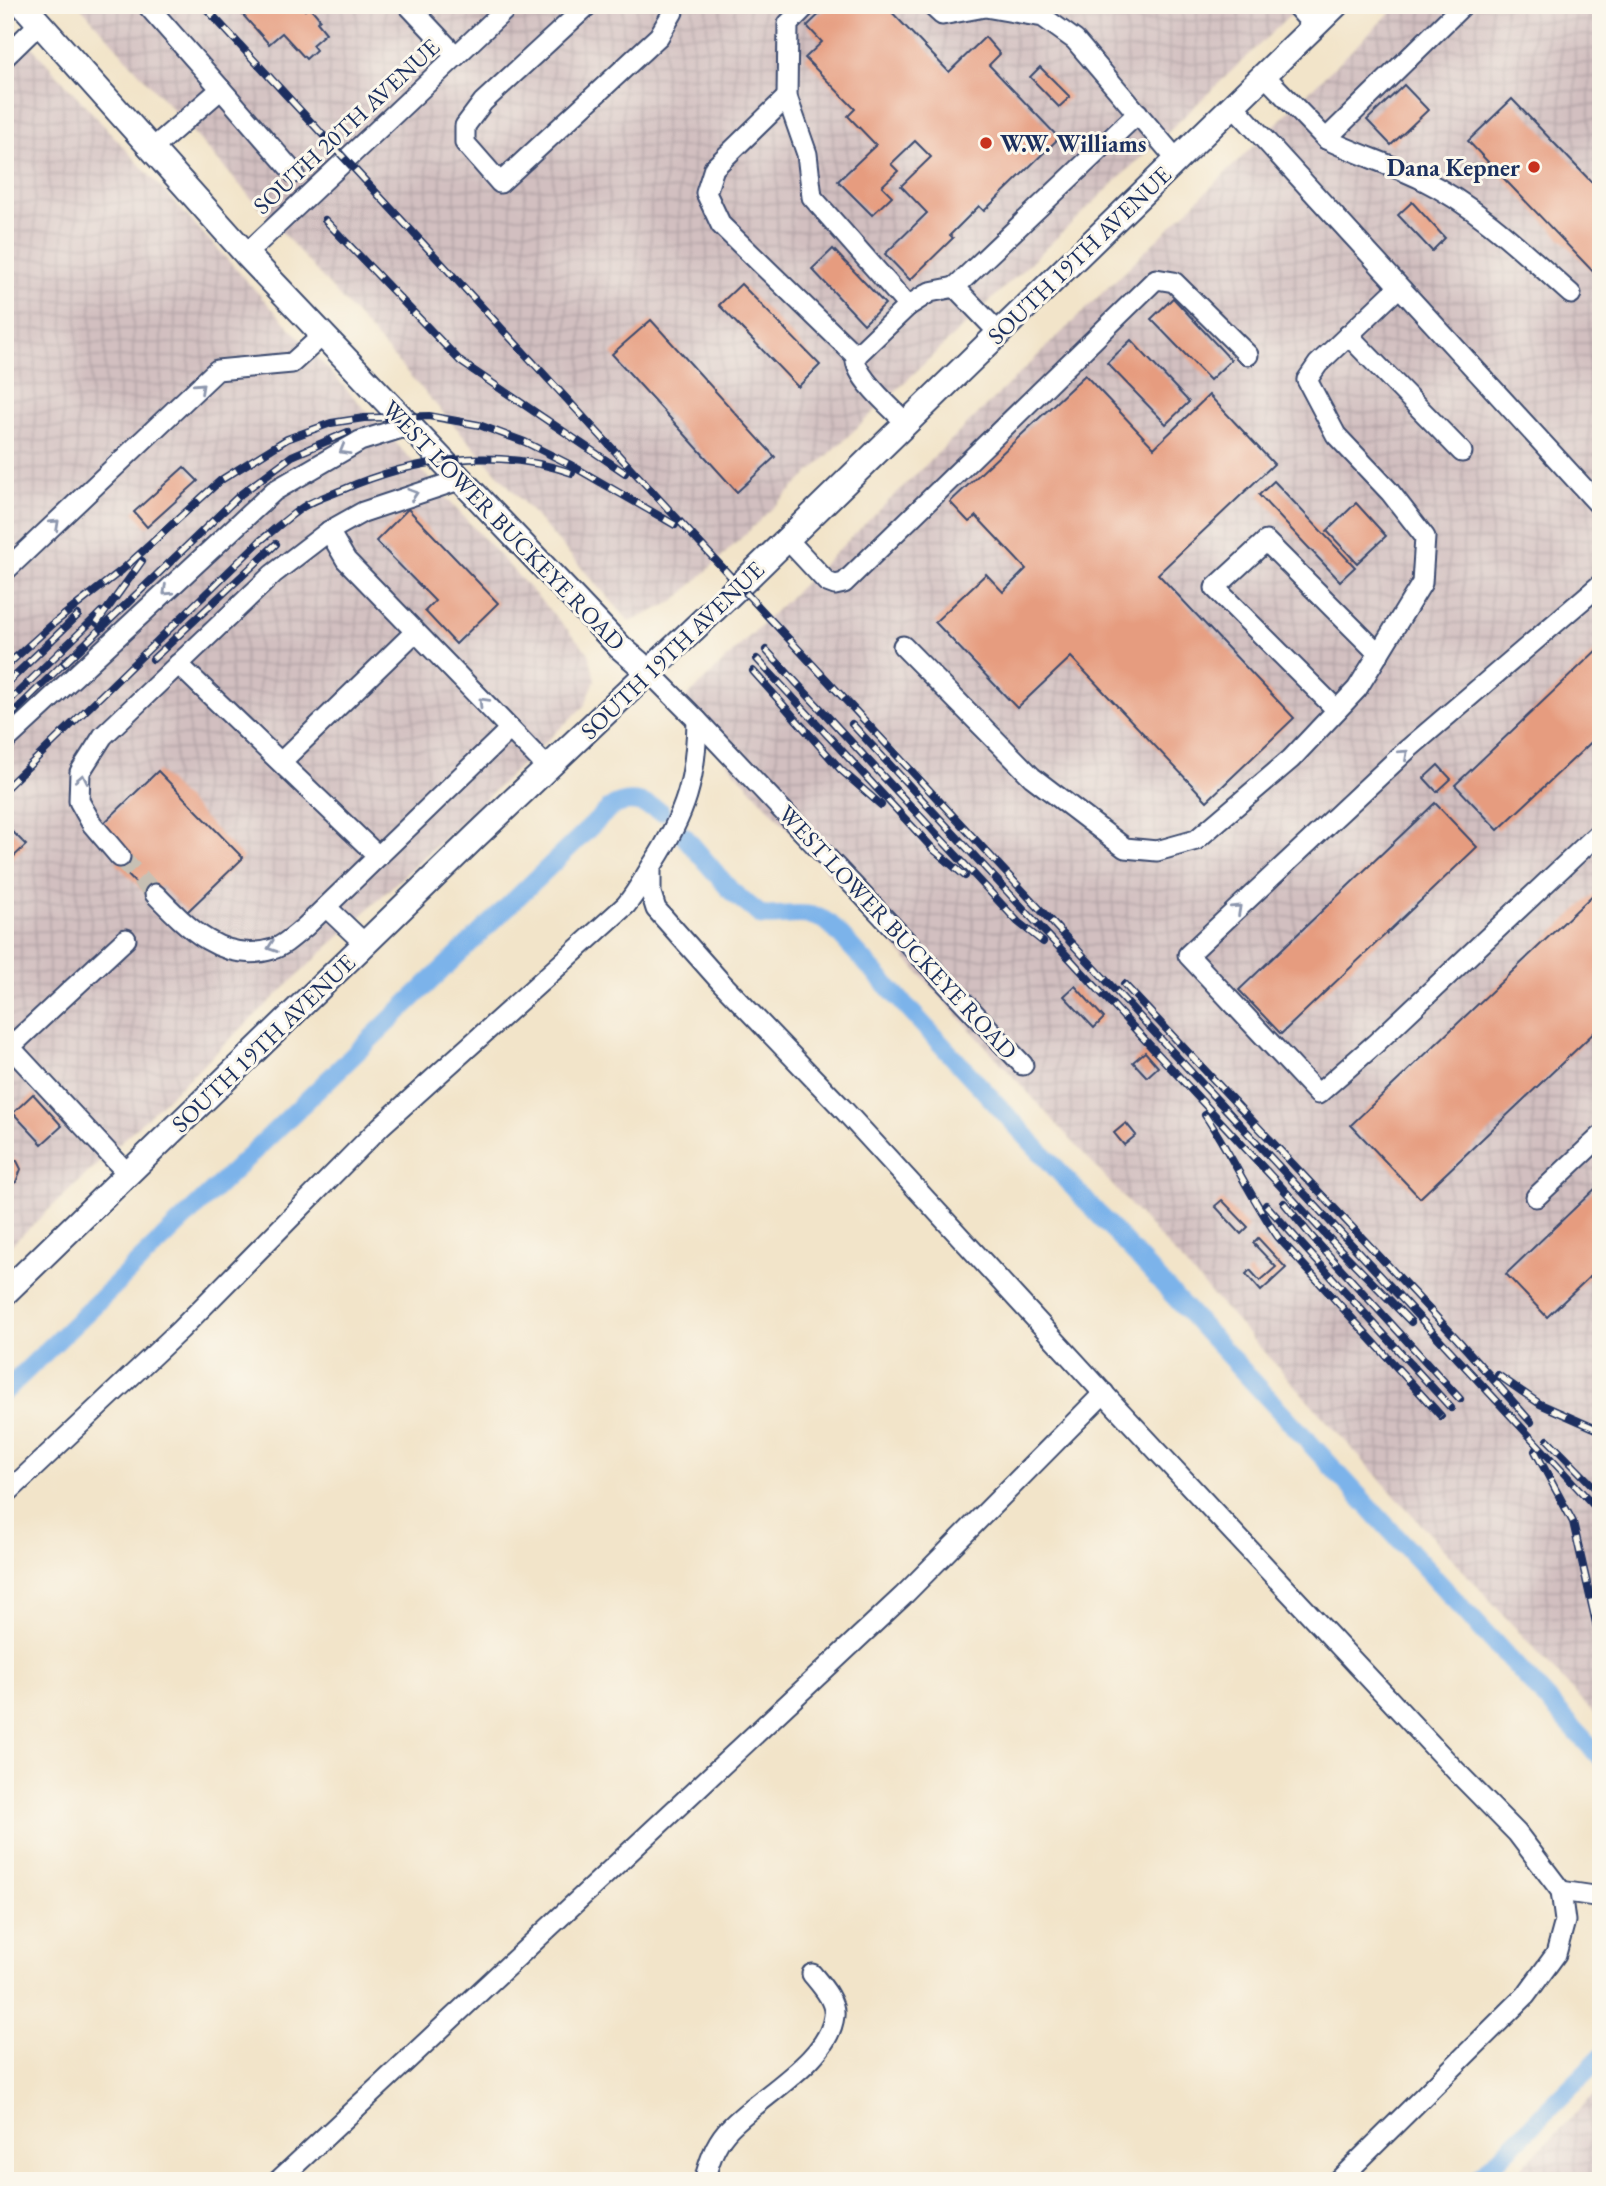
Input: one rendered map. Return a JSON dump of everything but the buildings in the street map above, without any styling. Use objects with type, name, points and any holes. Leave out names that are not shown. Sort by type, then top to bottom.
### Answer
[{"type":"main road","name":"SOUTH 19TH AVENUE","points":[[5,1293],[787,539],[1335,5]]},
{"type":"main road","name":"WEST LOWER BUCKEYE ROAD","points":[[32,14],[322,336],[620,647],[649,672]]},
{"type":"street","points":[[147,5],[294,173]]},
{"type":"street","points":[[408,5],[456,56]]},
{"type":"street","name":"SOUTH 20TH AVENUE","points":[[246,254],[510,5]]},
{"type":"street","points":[[588,5],[483,102],[464,126],[465,143],[500,183],[659,36],[673,12],[670,5]]},
{"type":"street","points":[[807,5],[788,24],[787,97],[807,154],[812,197],[908,306]]},
{"type":"street","points":[[931,5],[942,15],[985,7],[1043,17],[1075,40],[1177,160]]},
{"type":"street","points":[[1295,5],[1314,26]]},
{"type":"street","points":[[1326,139],[1463,5]]},
{"type":"street","points":[[5,57],[32,14]]},
{"type":"street","points":[[1264,75],[1326,139],[1421,179],[1462,203],[1571,294]]},
{"type":"street","points":[[152,149],[221,89]]},
{"type":"street","points":[[787,97],[714,168],[706,193],[721,225],[856,356],[856,367],[861,375],[906,423]]},
{"type":"street","points":[[1233,106],[1601,507]]},
{"type":"street","points":[[856,356],[908,306],[930,292],[955,287],[1138,113]]},
{"type":"street","points":[[787,539],[827,582],[835,585],[844,583],[1156,279],[1174,282],[1248,355]]},
{"type":"street","points":[[955,287],[999,333]]},
{"type":"street","points":[[902,646],[1032,777],[1125,848],[1157,851],[1196,840],[1291,759],[1357,690],[1422,583],[1425,537],[1391,492],[1336,435],[1307,380],[1318,364],[1399,287]]},
{"type":"street","points":[[1348,335],[1462,452]]},
{"type":"street","points":[[5,571],[217,370],[292,363],[322,336]]},
{"type":"street","points":[[5,741],[274,491],[360,441],[408,426]]},
{"type":"street","points":[[120,857],[92,824],[79,801],[80,772],[103,736],[273,574],[328,531],[363,512],[459,480]]},
{"type":"street","points":[[328,531],[346,560],[548,768]]},
{"type":"street","points":[[1337,710],[1215,588],[1266,541],[1379,654]]},
{"type":"street","points":[[1601,584],[1407,750],[1188,956],[1318,1094],[1375,1044],[1601,831]]},
{"type":"street","points":[[281,762],[415,632]]},
{"type":"street","points":[[178,664],[378,856]]},
{"type":"street","name":"WEST LOWER BUCKEYE ROAD","points":[[649,672],[1023,1065]]},
{"type":"street","points":[[5,1495],[180,1329],[381,1126],[626,905],[639,890],[673,834],[691,784],[696,758],[697,720]]},
{"type":"street","points":[[155,894],[190,930],[214,944],[243,953],[275,949],[305,927],[510,729]]},
{"type":"street","points":[[651,868],[651,893],[656,909],[1438,1752],[1517,1833],[1561,1891],[1565,1921],[1556,1954],[1526,1995],[1338,2181]]},
{"type":"street","points":[[326,907],[365,944]]},
{"type":"street","points":[[127,939],[10,1047],[128,1174]]},
{"type":"street","points":[[1536,1197],[1601,1136]]},
{"type":"street","points":[[278,2181],[903,1596],[1104,1393]]},
{"type":"street","points":[[1561,1891],[1601,1897]]},
{"type":"street","points":[[704,2181],[710,2159],[726,2132],[799,2070],[826,2039],[835,2014],[829,1996],[812,1974]]},
{"type":"shaded area","points":[[79,5],[1301,5],[675,601],[630,622]]},
{"type":"shaded area","points":[[1398,5],[1601,5],[1601,1722],[677,707]]},
{"type":"shaded area","points":[[5,18],[589,653],[595,680],[585,705],[5,1251]]},
{"type":"shaded area","points":[[1601,2088],[1601,2181],[1508,2181]]},
{"type":"waterway","points":[[5,1391],[610,808],[635,802],[660,811]]},
{"type":"waterway","points":[[684,836],[731,891],[762,916],[798,914],[814,916],[830,924],[1601,1758]]},
{"type":"waterway","points":[[1476,2181],[1601,2057]]},
{"type":"tunnel","points":[[120,857],[155,894]]},
{"type":"railway","points":[[203,5],[1601,1513]]},
{"type":"railway","points":[[325,220],[461,362],[625,473]]},
{"type":"railway","points":[[5,667],[54,623],[122,570],[221,480],[287,439],[331,423],[364,418],[429,416],[479,425],[525,442],[569,464],[675,525]]},
{"type":"railway","points":[[64,664],[241,494],[292,456],[348,432]]},
{"type":"railway","points":[[5,789],[260,541],[307,504],[398,470],[456,460],[515,460],[572,473]]},
{"type":"railway","points":[[153,659],[276,544]]},
{"type":"railway","points":[[97,623],[142,561]]},
{"type":"railway","points":[[5,705],[101,612]]},
{"type":"railway","points":[[5,685],[78,615]]},
{"type":"railway","points":[[766,650],[1018,922],[1043,942]]},
{"type":"railway","points":[[5,721],[69,658]]},
{"type":"railway","points":[[757,659],[933,849],[965,876]]},
{"type":"railway","points":[[753,671],[841,770],[881,805]]},
{"type":"railway","points":[[852,724],[1324,1233],[1411,1322]]},
{"type":"railway","points":[[1124,984],[1458,1340],[1531,1422]]},
{"type":"railway","points":[[1205,1115],[1278,1237],[1441,1416]]},
{"type":"railway","points":[[1284,1203],[1460,1399]]},
{"type":"railway","points":[[1266,1205],[1451,1408]]},
{"type":"railway","points":[[1498,1375],[1540,1404],[1601,1431]]},
{"type":"railway","points":[[1548,1440],[1601,1494]]},
{"type":"railway","points":[[1535,1451],[1573,1522],[1601,1645]]},
{"type":"place","name":"W.W. Williams","points":[[986,143]]},
{"type":"place","name":"Dana Kepner","points":[[1534,167]]}]
